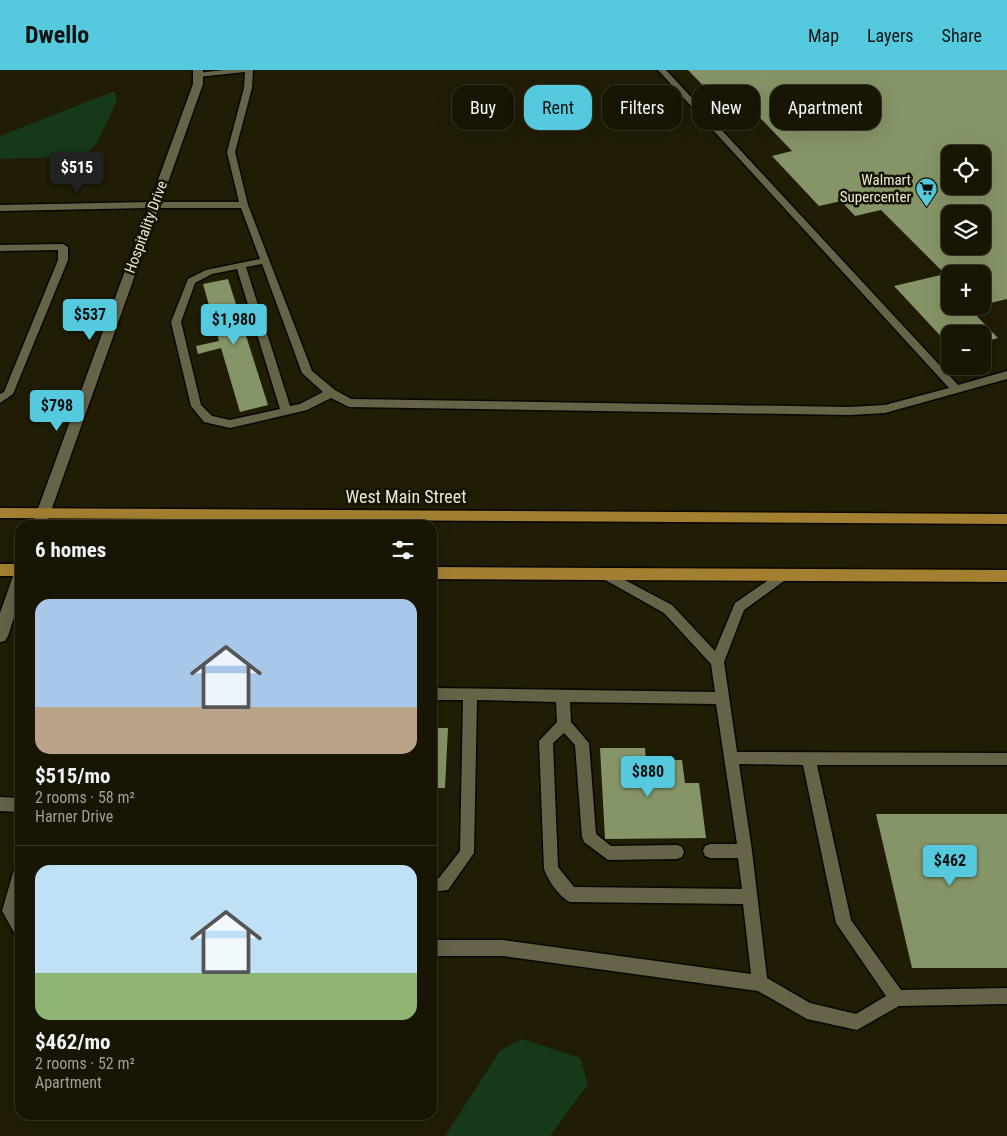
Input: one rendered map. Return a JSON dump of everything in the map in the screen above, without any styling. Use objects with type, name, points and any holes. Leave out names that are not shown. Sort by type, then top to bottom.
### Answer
[{"type":"main road","name":"West Main Street","points":[[0,513],[41,519],[1007,520]]},
{"type":"main road","points":[[0,570],[15,570]]},
{"type":"main road","points":[[437,573],[1007,576]]},
{"type":"street","name":"Hospitality Drive","points":[[41,519],[195,91],[198,72]]},
{"type":"street","points":[[0,208],[154,205]]},
{"type":"street","points":[[0,636],[15,591]]},
{"type":"lane","points":[[198,72],[244,70]]},
{"type":"lane","points":[[249,70],[248,88],[231,152],[244,205],[307,373],[331,393],[349,403],[849,412],[885,409],[1007,375]]},
{"type":"lane","points":[[662,70],[956,390]]},
{"type":"lane","points":[[154,205],[244,205]]},
{"type":"lane","points":[[0,248],[63,247],[63,260],[8,394],[0,399]]},
{"type":"lane","points":[[264,261],[209,272],[192,281],[176,322],[196,406],[208,419],[230,424],[303,407],[331,393]]},
{"type":"lane","points":[[241,266],[286,411]]},
{"type":"lane","points":[[604,574],[668,608],[717,662]]},
{"type":"lane","points":[[760,983],[745,851],[717,662],[738,607],[784,575]]},
{"type":"lane","points":[[437,694],[722,698]]},
{"type":"lane","points":[[437,885],[443,885],[467,853],[470,695]]},
{"type":"lane","points":[[563,696],[564,724],[582,743],[590,837],[608,853],[676,852]]},
{"type":"lane","points":[[564,724],[546,740],[551,869],[570,894],[750,897]]},
{"type":"lane","points":[[730,758],[1007,759]]},
{"type":"lane","points":[[809,758],[844,923],[897,998]]},
{"type":"lane","points":[[0,804],[15,805]]},
{"type":"lane","points":[[710,851],[745,851]]},
{"type":"lane","points":[[15,892],[10,911],[15,920]]},
{"type":"lane","points":[[437,948],[503,948],[760,983],[807,1011],[857,1022],[897,998],[1007,996]]},
{"type":"shaded area","points":[[114,91],[117,101],[97,143],[85,156],[0,159],[0,136]]},
{"type":"shaded area","points":[[522,1039],[580,1058],[588,1084],[550,1136],[445,1136],[500,1051]]},
{"type":"building","name":"Walmart Supercenter","points":[[688,70],[1007,70],[1007,299],[991,303],[991,265],[941,265],[941,270],[881,210],[855,216],[841,201],[819,206],[772,156],[792,151],[772,130],[881,130],[881,85],[770,85],[770,128],[760,118],[760,85],[703,85]]},
{"type":"building","name":"Walmart Supercenter","points":[[941,275],[941,315],[976,315],[985,325],[941,325],[941,336],[894,286]]},
{"type":"building","points":[[228,279],[268,405],[240,412],[221,348],[198,354],[196,346],[219,341],[203,284]]},
{"type":"building","name":"Walmart Supercenter","points":[[991,331],[998,338],[991,340]]},
{"type":"building","points":[[437,719],[438,728],[448,728],[445,788],[437,788]]},
{"type":"building","points":[[600,748],[645,748],[646,760],[682,760],[685,783],[699,783],[706,838],[605,839]]},
{"type":"building","points":[[876,814],[1007,814],[1007,968],[912,968]]},
{"type":"place","name":"Walmart Supercenter","points":[[927,208]]}]
